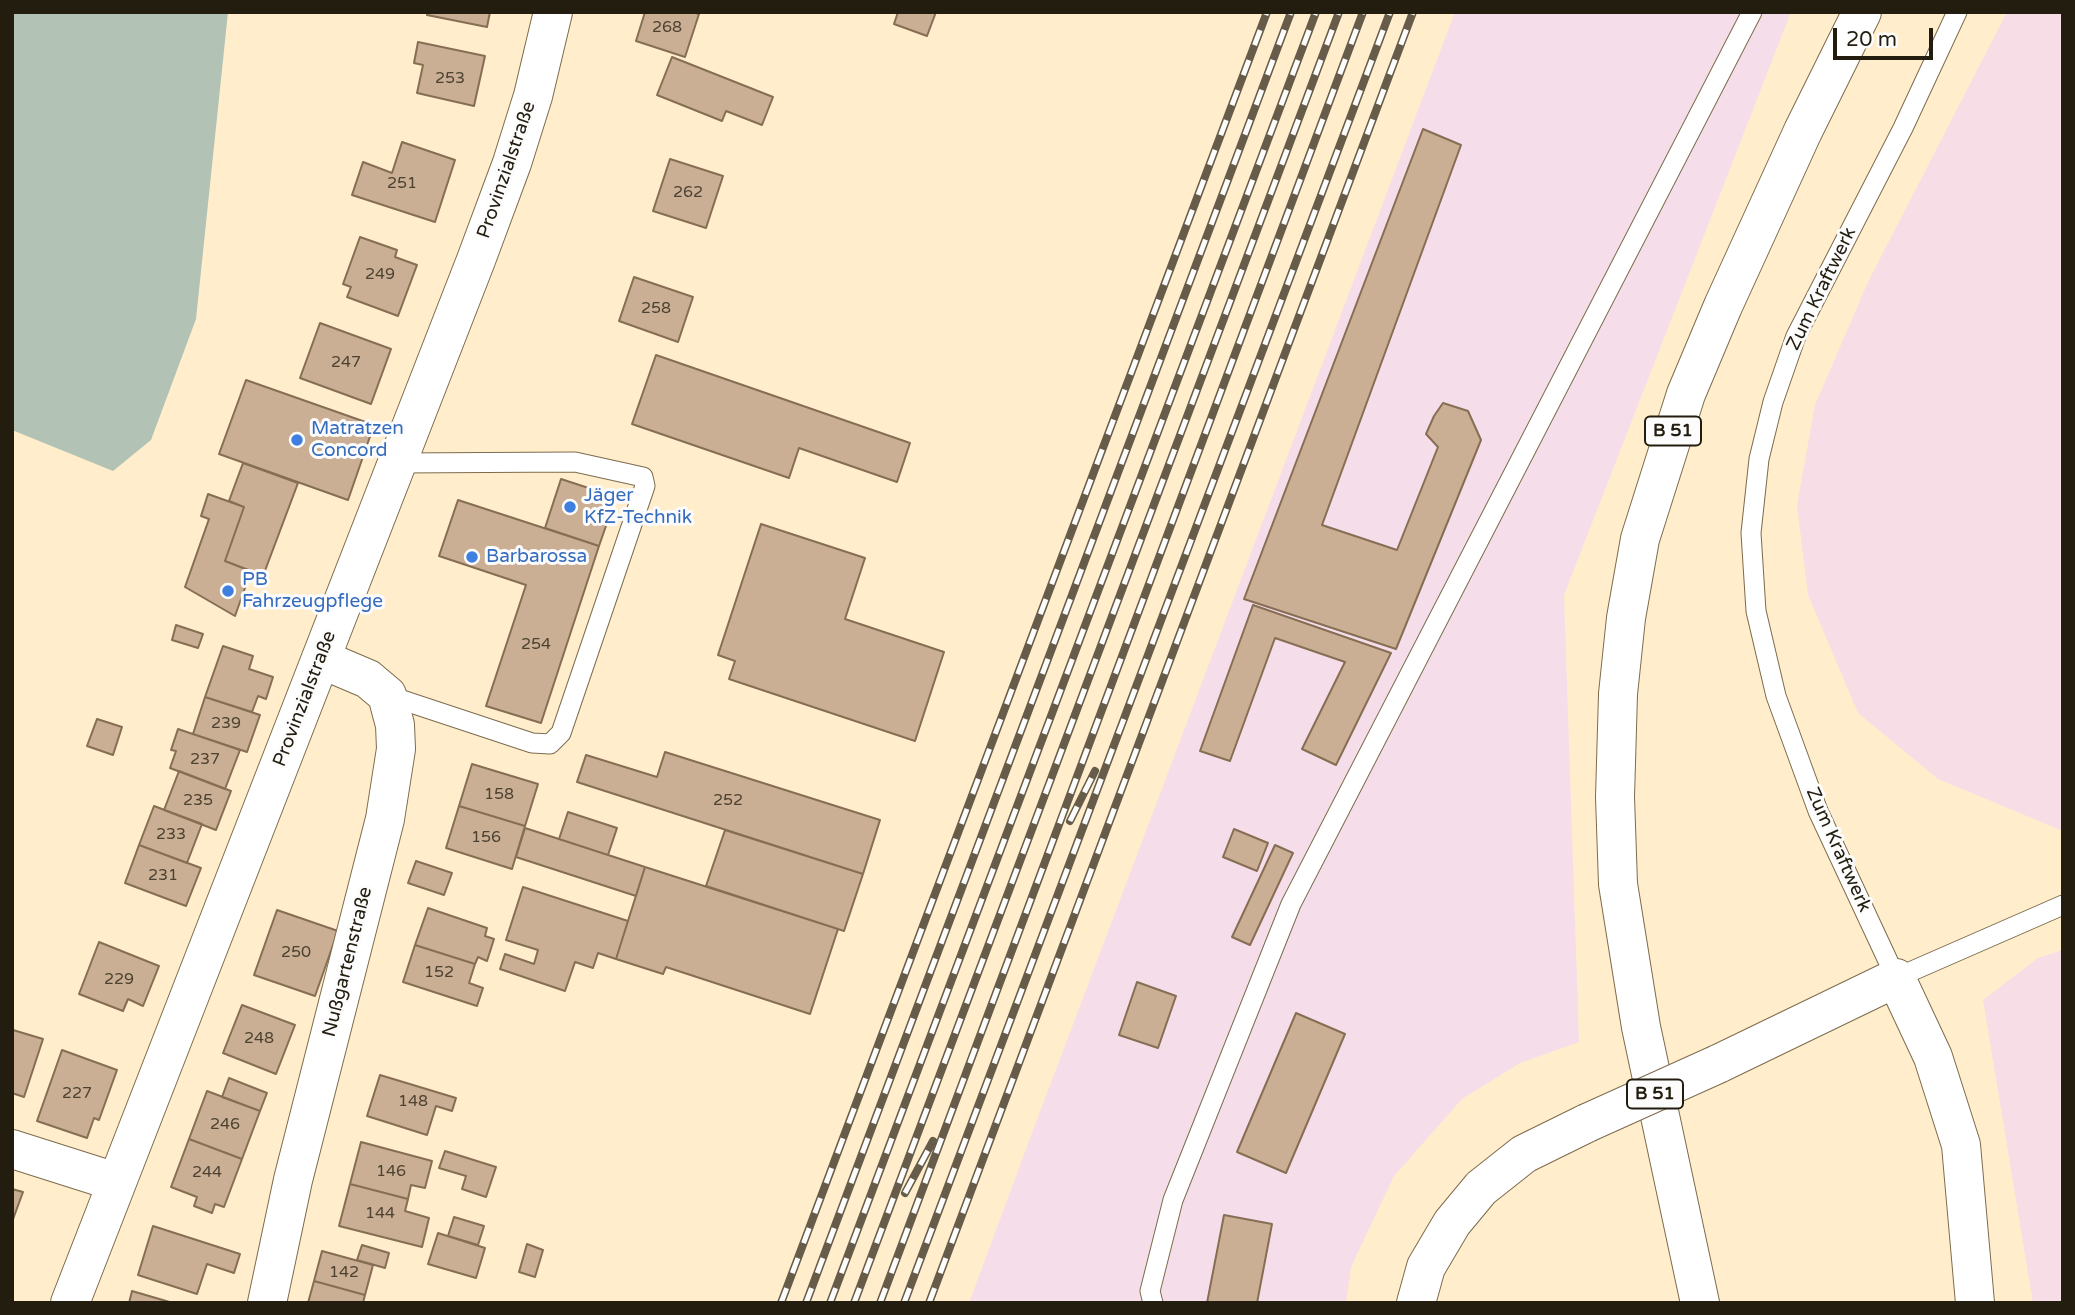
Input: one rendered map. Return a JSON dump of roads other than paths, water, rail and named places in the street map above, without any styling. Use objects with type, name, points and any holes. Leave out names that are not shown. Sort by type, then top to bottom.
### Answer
[{"type":"main road","name":"Provinzialstraße","points":[[70,1303],[398,463],[512,163],[533,96],[553,12]]},
{"type":"main road","name":"B 51","points":[[1699,1303],[1641,1027],[1618,884],[1615,797],[1618,694],[1626,618],[1640,539],[1686,394],[1797,143],[1862,12]]},
{"type":"main road","points":[[321,659],[368,679],[387,695]]},
{"type":"main road","name":"Nußgartenstraße","points":[[267,1303],[293,1180],[385,819],[396,750],[396,724],[387,695]]},
{"type":"main road","points":[[1416,1303],[1426,1267],[1452,1223],[1481,1188],[1524,1154],[1896,978],[1933,1057],[1961,1146],[1975,1303]]},
{"type":"main road","points":[[12,1149],[116,1182]]},
{"type":"lane","points":[[1153,1303],[1150,1291],[1173,1200],[1291,904],[1752,12]]},
{"type":"lane","name":"Zum Kraftwerk","points":[[1896,978],[1818,811],[1776,696],[1756,611],[1751,533],[1759,459],[1773,402],[1796,336],[1903,128],[1957,12]]},
{"type":"lane","points":[[387,695],[533,743],[550,744],[561,733],[645,486],[643,477],[575,462],[398,463]]},
{"type":"lane","points":[[1896,978],[2063,905]]},
{"type":"railway","points":[[781,1303],[1267,12]]},
{"type":"railway","points":[[806,1303],[1291,12]]},
{"type":"railway","points":[[830,1303],[1316,12]]},
{"type":"railway","points":[[854,1303],[1339,12]]},
{"type":"railway","points":[[880,1303],[1363,12]]},
{"type":"railway","points":[[904,1303],[1390,12]]},
{"type":"railway","points":[[929,1303],[1413,12]]},
{"type":"railway","points":[[1070,821],[1095,771]]},
{"type":"railway","points":[[905,1193],[933,1141]]},
{"type":"place","name":"Matratzen Concord","points":[[297,440]]},
{"type":"place","name":"Jäger KfZ-Technik","points":[[570,507]]},
{"type":"place","name":"Barbarossa","points":[[472,557]]},
{"type":"place","name":"PB Fahrzeugpflege","points":[[228,591]]}]
